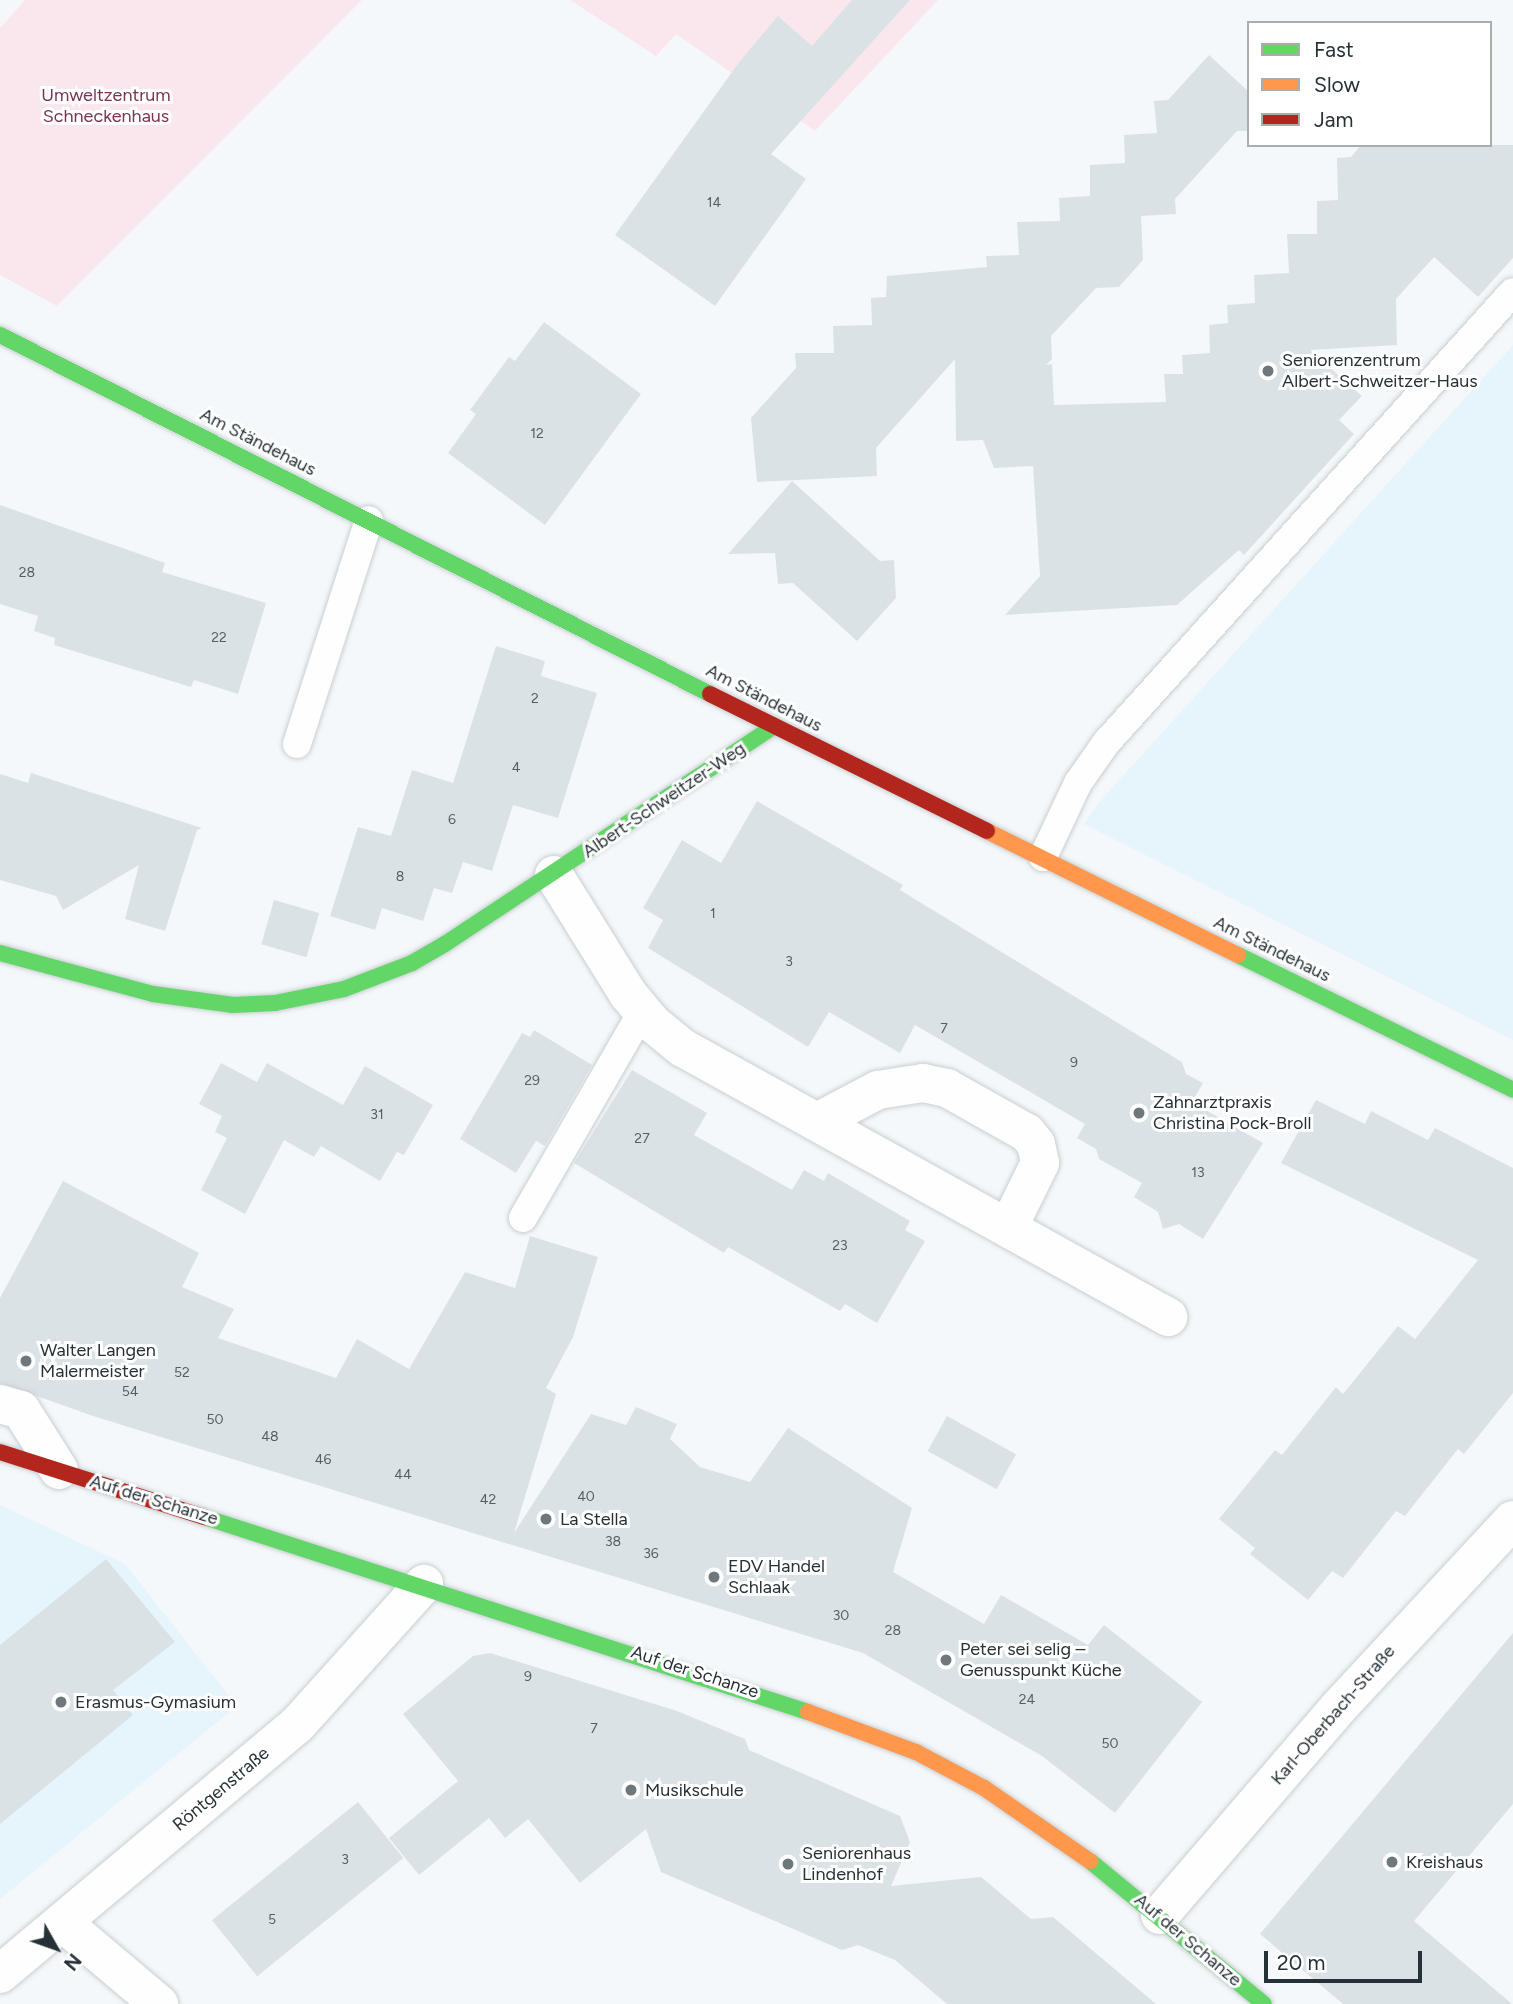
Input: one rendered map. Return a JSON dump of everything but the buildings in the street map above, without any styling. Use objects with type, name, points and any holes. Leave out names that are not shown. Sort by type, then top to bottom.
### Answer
[{"type":"street","name":"Am Ständehaus","points":[[0,335],[774,726],[1513,1090]]},
{"type":"street","name":"Albert-Schweitzer-Weg","points":[[0,953],[153,994],[233,1005],[275,1003],[344,989],[412,963],[554,875],[774,726]]},
{"type":"street","points":[[554,875],[642,1012],[693,1055],[1168,1317]]},
{"type":"street","points":[[817,1122],[878,1090],[923,1083],[947,1088],[1027,1133],[1036,1144],[1040,1163],[1008,1228]]},
{"type":"street","points":[[0,1404],[21,1410],[59,1470]]},
{"type":"street","name":"Auf der Schanze","points":[[0,1452],[424,1584],[739,1686],[916,1752],[1022,1813],[1160,1915],[1264,2004]]},
{"type":"street","name":"Karl-Oberbach-Straße","points":[[1160,1915],[1375,1667],[1513,1520]]},
{"type":"street","name":"Röntgenstraße","points":[[0,1974],[297,1724],[424,1584]]},
{"type":"street","points":[[63,1923],[159,2004]]},
{"type":"lane","points":[[1043,857],[1078,783],[1106,743],[1513,292]]},
{"type":"lane","points":[[297,744],[369,520]]},
{"type":"lane","points":[[523,1218],[642,1012]]},
{"type":"shaded area","points":[[1513,345],[1513,1040],[1084,824],[1102,799]]},
{"type":"shaded area","name":"Erasmus-Gymasium","points":[[0,1505],[125,1564],[237,1706],[0,1899]]},
{"type":"green space","name":"Umweltzentrum Schneckenhaus","points":[[25,0],[362,0],[57,306],[0,275],[0,28]]},
{"type":"green space","points":[[570,0],[938,0],[815,131],[676,34],[656,56]]},
{"type":"traffic: fast","points":[[0,335],[710,694]]},
{"type":"traffic: fast","points":[[0,953],[153,994],[233,1005],[275,1003],[344,989],[412,963],[445,944],[774,726]]},
{"type":"traffic: fast","points":[[1238,955],[1513,1090]]},
{"type":"traffic: fast","points":[[204,1517],[808,1712]]},
{"type":"traffic: fast","points":[[1090,1861],[1264,2004]]},
{"type":"traffic: slow","points":[[987,831],[1238,955]]},
{"type":"traffic: slow","points":[[808,1712],[916,1752],[984,1788],[1090,1861]]},
{"type":"traffic: jam","points":[[710,694],[987,831]]},
{"type":"traffic: jam","points":[[0,1452],[204,1517]]},
{"type":"place","name":"Seniorenzentrum Albert-Schweitzer-Haus","points":[[1268,371]]},
{"type":"place","name":"Zahnarztpraxis Christina Pock-Broll","points":[[1139,1113]]},
{"type":"place","name":"Walter Langen Malermeister","points":[[26,1361]]},
{"type":"place","name":"La Stella","points":[[546,1519]]},
{"type":"place","name":"EDV Handel Schlaak","points":[[714,1577]]},
{"type":"place","name":"Peter sei selig – Genusspunkt Küche","points":[[946,1660]]},
{"type":"place","name":"Erasmus-Gymasium","points":[[61,1702]]},
{"type":"place","name":"Musikschule","points":[[631,1790]]},
{"type":"place","name":"Kreishaus","points":[[1392,1862]]},
{"type":"place","name":"Seniorenhaus Lindenhof","points":[[788,1864]]}]
